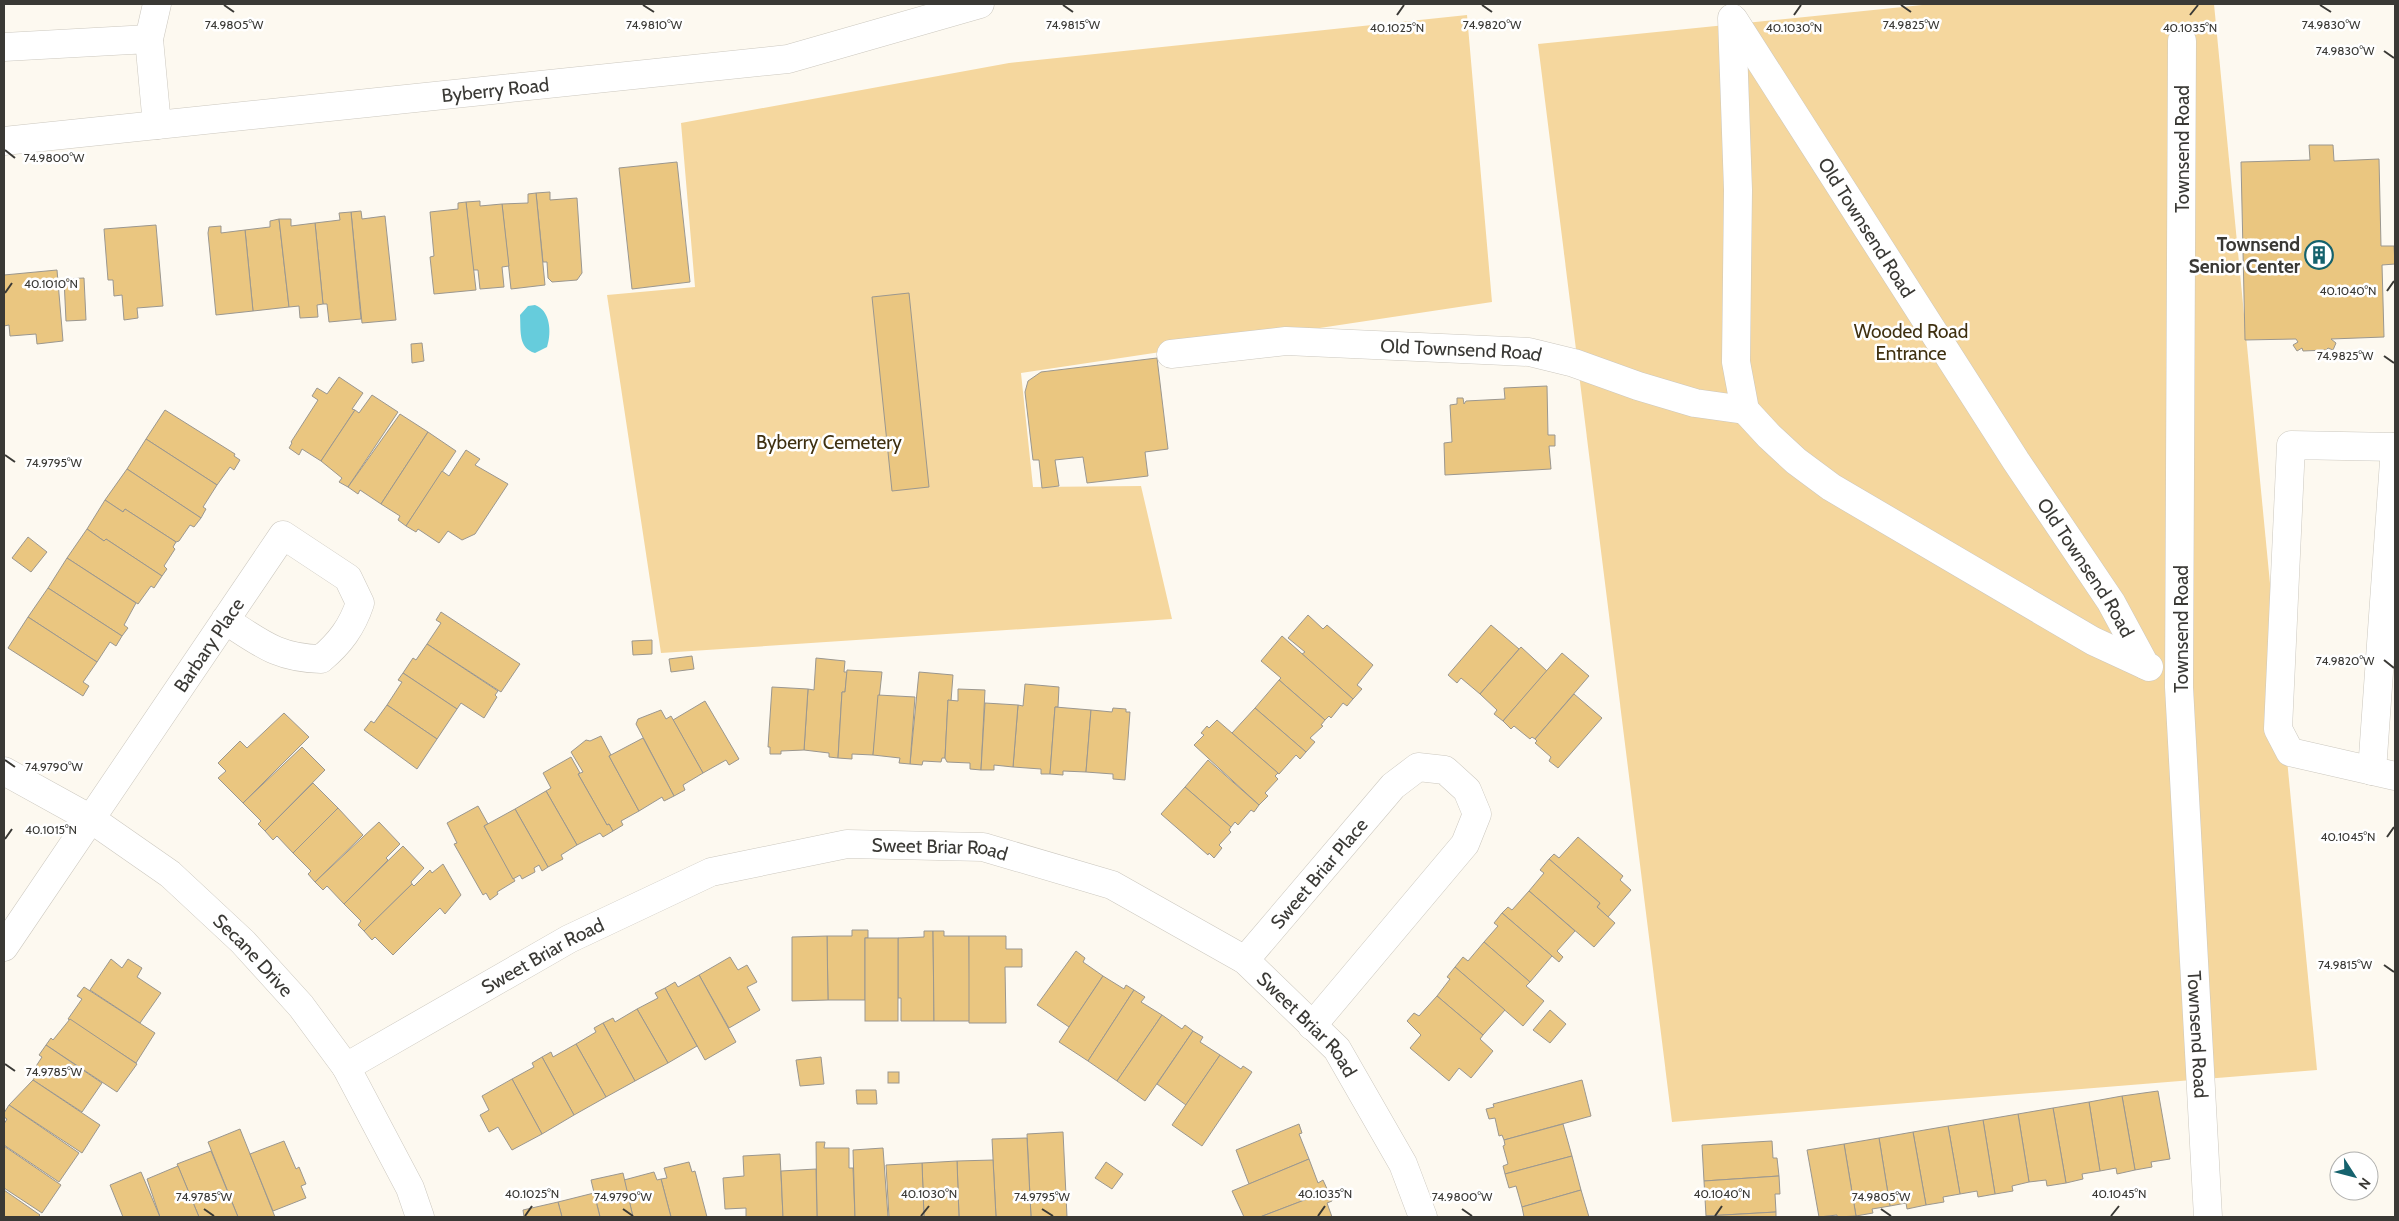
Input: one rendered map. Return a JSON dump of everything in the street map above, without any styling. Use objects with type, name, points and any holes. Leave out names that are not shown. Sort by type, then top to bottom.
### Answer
[{"type":"street","points":[[157,4],[148,39],[157,125]]},
{"type":"street","name":"Byberry Road","points":[[4,141],[788,59],[980,4]]},
{"type":"street","name":"Old Townsend Road","points":[[1732,11],[1738,190],[1736,362],[1745,410],[1796,461],[1831,487],[2093,641],[2145,665],[2179,687]]},
{"type":"street","name":"Old Townsend Road","points":[[1732,11],[2016,461],[2111,602],[2145,665]]},
{"type":"street","points":[[4,47],[148,39]]},
{"type":"street","name":"Townsend Road","points":[[2182,41],[2179,687],[2208,1217]]},
{"type":"street","name":"Old Townsend Road","points":[[1171,354],[1286,341],[1529,352],[1574,363],[1638,386],[1695,403],[1745,410]]},
{"type":"street","points":[[2291,445],[2395,447],[2384,773],[2290,752],[2278,729],[2291,445]]},
{"type":"street","name":"Barbary Place","points":[[4,947],[91,820],[225,620],[283,535],[348,578],[360,603],[354,621],[339,644],[322,659],[296,658],[268,648],[225,620]]},
{"type":"street","name":"Sweet Briar Place","points":[[1245,960],[1393,786],[1418,767],[1445,770],[1467,790],[1476,814],[1465,844],[1312,1026]]},
{"type":"street","name":"Secane Drive","points":[[4,772],[91,820],[170,874],[243,942],[301,1006],[346,1067],[410,1188],[420,1217]]},
{"type":"street","name":"Sweet Briar Road","points":[[346,1067],[569,939],[711,872],[847,844],[983,847],[1112,885],[1245,960],[1337,1049],[1403,1164],[1422,1217]]},
{"type":"green space","name":"Wooded Road Entrance","points":[[1932,4],[2214,4],[2317,1070],[1672,1122],[1538,44]]},
{"type":"green space","name":"Byberry Cemetery","points":[[1467,15],[1492,302],[1021,373],[1033,487],[1141,486],[1172,619],[661,653],[607,295],[695,287],[681,123],[1009,63]]},
{"type":"water","points":[[535,305],[547,317],[549,341],[547,347],[535,353],[530,351],[523,343],[520,315],[528,306]]},
{"type":"building","name":"Townsend Senior Center","points":[[2309,145],[2333,145],[2334,161],[2379,159],[2381,246],[2394,246],[2395,264],[2382,265],[2384,337],[2331,339],[2336,343],[2333,350],[2328,348],[2326,350],[2303,351],[2302,348],[2297,351],[2293,345],[2298,342],[2296,339],[2245,340],[2241,162],[2310,160]]},
{"type":"building","points":[[677,162],[690,282],[632,289],[619,168]]},
{"type":"building","points":[[550,192],[550,200],[577,198],[582,273],[577,280],[552,282],[548,278],[547,262],[543,262],[536,193]]},
{"type":"building","points":[[536,193],[545,285],[511,289],[502,204],[528,203],[528,194]]},
{"type":"building","points":[[480,201],[480,206],[502,204],[509,266],[502,267],[504,287],[480,289],[478,270],[473,270],[466,202]]},
{"type":"building","points":[[466,202],[476,290],[434,294],[430,257],[434,256],[430,212],[458,209],[458,203]]},
{"type":"building","points":[[361,211],[362,219],[385,216],[396,320],[362,323],[351,212]]},
{"type":"building","points":[[351,212],[361,319],[329,322],[327,304],[323,304],[315,223],[340,220],[339,213]]},
{"type":"building","points":[[279,219],[289,307],[253,311],[245,230],[270,227],[270,221]]},
{"type":"building","points":[[279,219],[291,219],[291,226],[315,223],[323,304],[317,305],[318,317],[300,318],[299,306],[289,307]]},
{"type":"building","points":[[156,225],[163,306],[137,308],[138,318],[124,320],[122,295],[114,296],[113,280],[108,280],[104,229]]},
{"type":"building","points":[[221,226],[221,233],[245,230],[253,311],[216,315],[208,233],[209,227]]},
{"type":"building","points":[[57,270],[63,341],[37,344],[36,334],[10,336],[9,325],[4,326],[4,275]]},
{"type":"building","points":[[84,278],[86,320],[66,321],[64,279]]},
{"type":"building","points":[[909,293],[929,487],[892,491],[872,297]]},
{"type":"building","points":[[422,343],[424,361],[412,363],[411,344]]},
{"type":"building","points":[[1157,358],[1168,449],[1145,452],[1148,476],[1087,483],[1083,457],[1055,460],[1059,486],[1042,488],[1039,460],[1033,460],[1025,392],[1028,381],[1041,372]]},
{"type":"building","points":[[339,377],[363,393],[352,409],[355,410],[321,461],[302,449],[299,455],[289,448],[318,400],[312,396],[317,388],[327,394]]},
{"type":"building","points":[[1547,386],[1548,435],[1555,435],[1555,446],[1549,446],[1551,469],[1445,475],[1444,443],[1452,442],[1450,405],[1457,404],[1457,398],[1463,398],[1464,404],[1466,401],[1505,399],[1504,388]]},
{"type":"building","points":[[372,395],[398,412],[348,487],[339,482],[342,478],[321,461],[355,410],[359,413]]},
{"type":"building","points":[[165,410],[235,454],[234,456],[240,460],[234,470],[230,467],[217,485],[146,439]]},
{"type":"building","points":[[400,414],[428,432],[381,504],[360,490],[358,494],[348,487]]},
{"type":"building","points":[[428,432],[456,451],[406,526],[398,520],[400,516],[381,504]]},
{"type":"building","points":[[146,439],[217,485],[203,507],[206,509],[201,518],[127,469]]},
{"type":"building","points":[[466,450],[480,459],[475,465],[508,484],[475,534],[462,540],[448,531],[439,543],[418,529],[416,532],[406,526],[442,471],[449,476]]},
{"type":"building","points":[[127,469],[201,518],[194,527],[190,525],[179,541],[176,542],[125,509],[123,512],[105,500]]},
{"type":"building","points":[[105,500],[123,512],[125,509],[176,542],[173,547],[175,549],[164,566],[167,569],[162,576],[106,539],[104,541],[87,529]]},
{"type":"building","points":[[87,529],[104,541],[106,539],[162,576],[154,588],[151,586],[138,604],[67,558]]},
{"type":"building","points":[[28,537],[47,552],[31,572],[12,558]]},
{"type":"building","points":[[67,558],[136,603],[124,625],[128,628],[122,636],[48,588]]},
{"type":"building","points":[[48,588],[122,636],[116,646],[110,642],[97,662],[28,617]]},
{"type":"building","points":[[441,612],[520,664],[501,692],[427,644],[441,623],[436,620]]},
{"type":"building","points":[[1308,615],[1323,629],[1327,625],[1373,665],[1357,685],[1362,689],[1353,699],[1302,654],[1305,652],[1288,638]]},
{"type":"building","points":[[28,617],[97,662],[83,682],[89,686],[83,696],[8,648]]},
{"type":"building","points":[[1491,625],[1519,649],[1480,694],[1461,678],[1457,683],[1448,675]]},
{"type":"building","points":[[1282,636],[1353,699],[1347,706],[1343,703],[1331,718],[1329,716],[1325,720],[1279,680],[1281,678],[1261,661]]},
{"type":"building","points":[[652,640],[652,654],[633,655],[632,641]]},
{"type":"building","points":[[427,644],[498,691],[495,695],[497,697],[484,718],[461,703],[457,709],[403,673],[413,658],[416,660]]},
{"type":"building","points":[[1521,647],[1547,671],[1503,721],[1494,714],[1497,710],[1480,694]]},
{"type":"building","points":[[1562,653],[1589,676],[1535,739],[1532,737],[1530,739],[1514,726],[1511,729],[1503,721]]},
{"type":"building","points":[[692,656],[694,669],[671,672],[669,659]]},
{"type":"building","points":[[816,658],[845,661],[844,672],[847,672],[845,692],[842,692],[838,758],[829,757],[829,753],[804,750],[808,689],[814,690]]},
{"type":"building","points":[[847,670],[882,672],[873,755],[852,754],[852,759],[838,758],[842,692],[845,692]]},
{"type":"building","points":[[919,672],[953,675],[951,701],[948,700],[945,758],[942,758],[941,762],[923,761],[922,765],[910,764]]},
{"type":"building","points":[[403,673],[457,709],[437,739],[387,705],[402,682],[398,680]]},
{"type":"building","points":[[1279,680],[1325,720],[1321,725],[1323,726],[1310,738],[1315,742],[1306,752],[1255,708]]},
{"type":"building","points":[[1025,684],[1059,687],[1058,707],[1055,707],[1050,774],[1041,774],[1041,769],[1013,767],[1018,705],[1023,706]]},
{"type":"building","points":[[772,687],[808,689],[804,750],[781,751],[781,754],[770,754],[770,747],[768,747]]},
{"type":"building","points":[[958,689],[985,690],[981,770],[970,769],[970,763],[947,762],[945,758],[948,700],[958,701]]},
{"type":"building","points":[[1574,694],[1602,718],[1558,768],[1549,761],[1551,757],[1535,743],[1537,741],[1535,739]]},
{"type":"building","points":[[878,695],[915,697],[910,764],[899,763],[900,758],[873,755]]},
{"type":"building","points":[[705,701],[739,759],[729,765],[726,760],[703,773],[673,720]]},
{"type":"building","points":[[985,703],[1018,705],[1013,767],[994,765],[994,770],[981,770]]},
{"type":"building","points":[[387,705],[437,739],[417,769],[364,730],[371,721],[374,723]]},
{"type":"building","points":[[1055,707],[1091,710],[1086,772],[1063,771],[1063,775],[1050,774]]},
{"type":"building","points":[[1113,708],[1126,709],[1126,712],[1130,712],[1125,780],[1113,779],[1113,774],[1086,772],[1091,710],[1112,712]]},
{"type":"building","points":[[1255,708],[1306,752],[1300,759],[1296,755],[1279,774],[1232,733]]},
{"type":"building","points":[[661,710],[666,719],[671,716],[703,773],[683,785],[685,790],[674,796],[636,724],[638,719]]},
{"type":"building","points":[[284,713],[309,737],[243,803],[218,778],[226,771],[218,763],[240,741],[247,748]]},
{"type":"building","points":[[1217,720],[1278,773],[1275,776],[1278,779],[1265,793],[1268,796],[1259,805],[1194,745],[1204,735],[1201,733],[1207,726],[1209,728]]},
{"type":"building","points":[[601,736],[611,755],[609,756],[639,811],[621,821],[623,825],[613,831],[609,824],[607,825],[578,774],[583,772],[571,752],[586,740],[590,741]]},
{"type":"building","points":[[643,738],[674,796],[664,801],[662,797],[639,811],[609,756]]},
{"type":"building","points":[[302,747],[325,770],[265,831],[258,824],[261,821],[243,803]]},
{"type":"building","points":[[571,757],[580,773],[578,774],[607,825],[609,824],[613,831],[603,837],[600,833],[577,845],[546,791],[551,788],[543,773]]},
{"type":"building","points":[[1208,760],[1259,805],[1254,812],[1251,810],[1238,825],[1235,822],[1231,827],[1185,787]]},
{"type":"building","points":[[313,783],[338,808],[293,853],[277,836],[273,840],[265,831]]},
{"type":"building","points":[[1185,787],[1231,827],[1229,830],[1231,832],[1219,845],[1222,848],[1214,858],[1209,853],[1208,855],[1161,814]]},
{"type":"building","points":[[546,791],[577,845],[561,855],[563,859],[548,867],[515,809]]},
{"type":"building","points":[[478,806],[488,824],[484,826],[515,881],[497,892],[498,894],[490,900],[486,893],[483,895],[454,844],[457,843],[447,823]]},
{"type":"building","points":[[338,808],[363,835],[315,882],[308,874],[311,871],[293,853]]},
{"type":"building","points":[[515,809],[548,867],[542,871],[539,865],[534,868],[535,872],[522,879],[520,875],[513,879],[484,826]]},
{"type":"building","points":[[379,822],[400,844],[386,858],[388,860],[344,904],[327,886],[323,890],[315,882]]},
{"type":"building","points":[[1578,837],[1623,876],[1620,880],[1631,890],[1608,917],[1597,907],[1600,903],[1549,859],[1554,854],[1559,858]]},
{"type":"building","points":[[403,846],[424,868],[411,882],[412,884],[364,931],[358,925],[361,921],[344,904]]},
{"type":"building","points":[[1549,859],[1600,903],[1597,907],[1615,923],[1594,947],[1529,891],[1544,873],[1540,870]]},
{"type":"building","points":[[443,864],[461,895],[445,914],[440,908],[393,955],[375,937],[372,940],[364,931],[412,884],[414,886],[430,870],[432,873]]},
{"type":"building","points":[[1529,891],[1575,931],[1557,951],[1563,957],[1559,962],[1502,913],[1508,907],[1512,910]]},
{"type":"building","points":[[1502,913],[1552,956],[1530,982],[1484,942],[1498,926],[1494,923]]},
{"type":"building","points":[[852,930],[868,930],[868,938],[865,938],[865,1000],[828,1000],[827,936],[852,936]]},
{"type":"building","points":[[924,931],[933,931],[934,1021],[901,1021],[901,998],[898,998],[898,938],[924,937]]},
{"type":"building","points":[[933,931],[944,931],[944,936],[969,936],[970,1021],[934,1021]]},
{"type":"building","points":[[827,936],[828,1000],[792,1001],[792,937]]},
{"type":"building","points":[[969,936],[1006,936],[1006,949],[1022,949],[1022,967],[1005,967],[1006,1023],[969,1023]]},
{"type":"building","points":[[865,938],[898,938],[898,1021],[865,1021]]},
{"type":"building","points":[[1484,942],[1530,982],[1526,986],[1544,1001],[1523,1026],[1455,967],[1463,957],[1468,961]]},
{"type":"building","points":[[1076,951],[1085,958],[1083,962],[1103,976],[1069,1027],[1037,1005]]},
{"type":"building","points":[[730,957],[738,970],[747,965],[757,982],[747,987],[760,1010],[729,1028],[699,975]]},
{"type":"building","points":[[111,959],[122,968],[128,959],[142,968],[137,977],[161,993],[140,1023],[90,990]]},
{"type":"building","points":[[1455,967],[1505,1010],[1483,1035],[1437,996],[1450,979],[1447,977]]},
{"type":"building","points":[[699,975],[736,1042],[705,1060],[665,988],[675,982],[678,987]]},
{"type":"building","points":[[1103,976],[1124,989],[1126,985],[1134,990],[1088,1061],[1059,1042]]},
{"type":"building","points":[[84,987],[155,1033],[136,1063],[68,1019],[82,999],[77,996]]},
{"type":"building","points":[[665,988],[697,1046],[668,1063],[637,1009],[658,998],[655,993]]},
{"type":"building","points":[[1134,990],[1145,997],[1141,1002],[1162,1015],[1117,1081],[1088,1061]]},
{"type":"building","points":[[1437,996],[1483,1035],[1480,1039],[1493,1051],[1471,1078],[1459,1068],[1449,1081],[1410,1048],[1421,1035],[1407,1021],[1414,1013],[1419,1016]]},
{"type":"building","points":[[637,1009],[668,1063],[635,1081],[603,1023],[613,1018],[615,1022]]},
{"type":"building","points":[[1550,1010],[1566,1024],[1550,1043],[1533,1030]]},
{"type":"building","points":[[1162,1015],[1182,1029],[1185,1025],[1193,1031],[1145,1101],[1117,1081]]},
{"type":"building","points":[[70,1019],[137,1064],[117,1092],[46,1045],[51,1038],[53,1040]]},
{"type":"building","points":[[603,1023],[635,1081],[606,1097],[576,1044],[596,1032],[594,1028]]},
{"type":"building","points":[[1193,1031],[1203,1037],[1200,1042],[1220,1055],[1186,1105],[1157,1084]]},
{"type":"building","points":[[576,1044],[606,1097],[574,1115],[542,1057],[551,1052],[553,1057]]},
{"type":"building","points":[[46,1045],[102,1083],[82,1112],[33,1080],[35,1077],[31,1074],[42,1057],[39,1055]]},
{"type":"building","points":[[1220,1055],[1241,1069],[1243,1066],[1252,1072],[1202,1146],[1172,1125]]},
{"type":"building","points":[[542,1057],[574,1115],[542,1134],[512,1079],[534,1067],[532,1063]]},
{"type":"building","points":[[821,1057],[824,1084],[800,1086],[796,1060]]},
{"type":"building","points":[[888,1072],[899,1072],[899,1083],[888,1083]]},
{"type":"building","points":[[512,1079],[542,1134],[512,1150],[498,1127],[489,1132],[480,1115],[489,1110],[482,1096]]},
{"type":"building","points":[[33,1080],[100,1125],[82,1153],[9,1105]]},
{"type":"building","points":[[1582,1080],[1591,1116],[1504,1140],[1502,1135],[1499,1136],[1495,1118],[1489,1119],[1486,1109],[1494,1107],[1493,1104]]},
{"type":"building","points":[[856,1090],[876,1090],[877,1104],[857,1104]]},
{"type":"building","points":[[2158,1091],[2170,1159],[2151,1162],[2152,1167],[2135,1170],[2122,1096]]},
{"type":"building","points":[[2122,1096],[2135,1170],[2117,1174],[2116,1168],[2100,1171],[2089,1102]]},
{"type":"building","points":[[2089,1102],[2100,1171],[2082,1174],[2083,1179],[2066,1183],[2053,1108]]},
{"type":"building","points":[[9,1105],[79,1153],[59,1182],[4,1145],[4,1124],[7,1119],[4,1117],[4,1113]]},
{"type":"building","points":[[2053,1108],[2066,1183],[2047,1186],[2046,1180],[2029,1182],[2018,1114]]},
{"type":"building","points":[[2018,1114],[2029,1182],[2012,1186],[2013,1191],[1995,1194],[1983,1120]]},
{"type":"building","points":[[1983,1120],[1995,1194],[1978,1197],[1977,1191],[1960,1194],[1948,1126]]},
{"type":"building","points":[[1299,1124],[1302,1133],[1299,1134],[1309,1159],[1249,1184],[1236,1150]]},
{"type":"building","points":[[1563,1124],[1572,1156],[1505,1174],[1503,1166],[1508,1164],[1503,1146],[1505,1145],[1504,1140]]},
{"type":"building","points":[[1948,1126],[1960,1194],[1943,1197],[1944,1202],[1926,1205],[1913,1132]]},
{"type":"building","points":[[240,1129],[275,1217],[238,1217],[208,1142]]},
{"type":"building","points":[[1063,1132],[1067,1217],[1031,1217],[1027,1134]]},
{"type":"building","points":[[1913,1132],[1926,1205],[1907,1209],[1906,1203],[1890,1206],[1879,1138]]},
{"type":"building","points":[[1027,1138],[1031,1217],[996,1217],[992,1139]]},
{"type":"building","points":[[1879,1138],[1890,1206],[1872,1209],[1873,1213],[1856,1216],[1844,1144]]},
{"type":"building","points":[[284,1141],[296,1169],[299,1167],[306,1184],[301,1186],[306,1198],[273,1211],[250,1154]]},
{"type":"building","points":[[1772,1141],[1773,1158],[1777,1158],[1779,1176],[1704,1181],[1702,1145]]},
{"type":"building","points":[[816,1142],[825,1142],[824,1148],[849,1148],[849,1168],[853,1168],[855,1217],[817,1217]]},
{"type":"building","points":[[1844,1144],[1856,1216],[1837,1217],[1837,1215],[1819,1217],[1807,1150]]},
{"type":"building","points":[[4,1146],[61,1185],[42,1213],[4,1188]]},
{"type":"building","points":[[883,1148],[888,1217],[855,1217],[853,1150]]},
{"type":"building","points":[[211,1151],[238,1217],[199,1217],[177,1164]]},
{"type":"building","points":[[780,1154],[783,1217],[746,1217],[746,1208],[725,1209],[723,1178],[744,1176],[743,1156]]},
{"type":"building","points":[[1572,1156],[1581,1190],[1522,1207],[1516,1186],[1509,1188],[1505,1174]]},
{"type":"building","points":[[1309,1159],[1318,1183],[1323,1180],[1328,1191],[1260,1217],[1244,1217],[1232,1191]]},
{"type":"building","points":[[993,1160],[996,1217],[959,1217],[957,1161]]},
{"type":"building","points":[[957,1161],[959,1217],[924,1217],[922,1163]]},
{"type":"building","points":[[689,1162],[692,1172],[695,1171],[707,1217],[671,1217],[661,1179],[667,1178],[664,1168]]},
{"type":"building","points":[[1106,1162],[1123,1174],[1112,1189],[1095,1178]]},
{"type":"building","points":[[922,1163],[924,1217],[889,1217],[886,1165]]},
{"type":"building","points":[[178,1166],[199,1217],[160,1217],[147,1179]]},
{"type":"building","points":[[816,1169],[817,1217],[783,1217],[781,1171]]},
{"type":"building","points":[[141,1172],[160,1217],[123,1217],[110,1185]]},
{"type":"building","points":[[654,1172],[657,1180],[661,1179],[671,1217],[633,1217],[624,1180]]},
{"type":"building","points":[[623,1173],[633,1217],[600,1217],[591,1180]]},
{"type":"building","points":[[1779,1176],[1780,1194],[1775,1194],[1776,1212],[1706,1216],[1704,1181]]},
{"type":"building","points":[[4,1190],[40,1215],[38,1217],[4,1217]]},
{"type":"building","points":[[1581,1190],[1589,1217],[1524,1217],[1522,1207]]},
{"type":"building","points":[[1328,1191],[1332,1201],[1327,1203],[1332,1217],[1260,1217]]},
{"type":"building","points":[[594,1193],[600,1217],[562,1217],[558,1202]]},
{"type":"building","points":[[558,1202],[562,1217],[524,1217],[523,1210]]},
{"type":"building","points":[[1776,1212],[1776,1217],[1706,1217],[1706,1216]]},
{"type":"place","name":"Townsend Senior Center","points":[[2319,255]]}]
